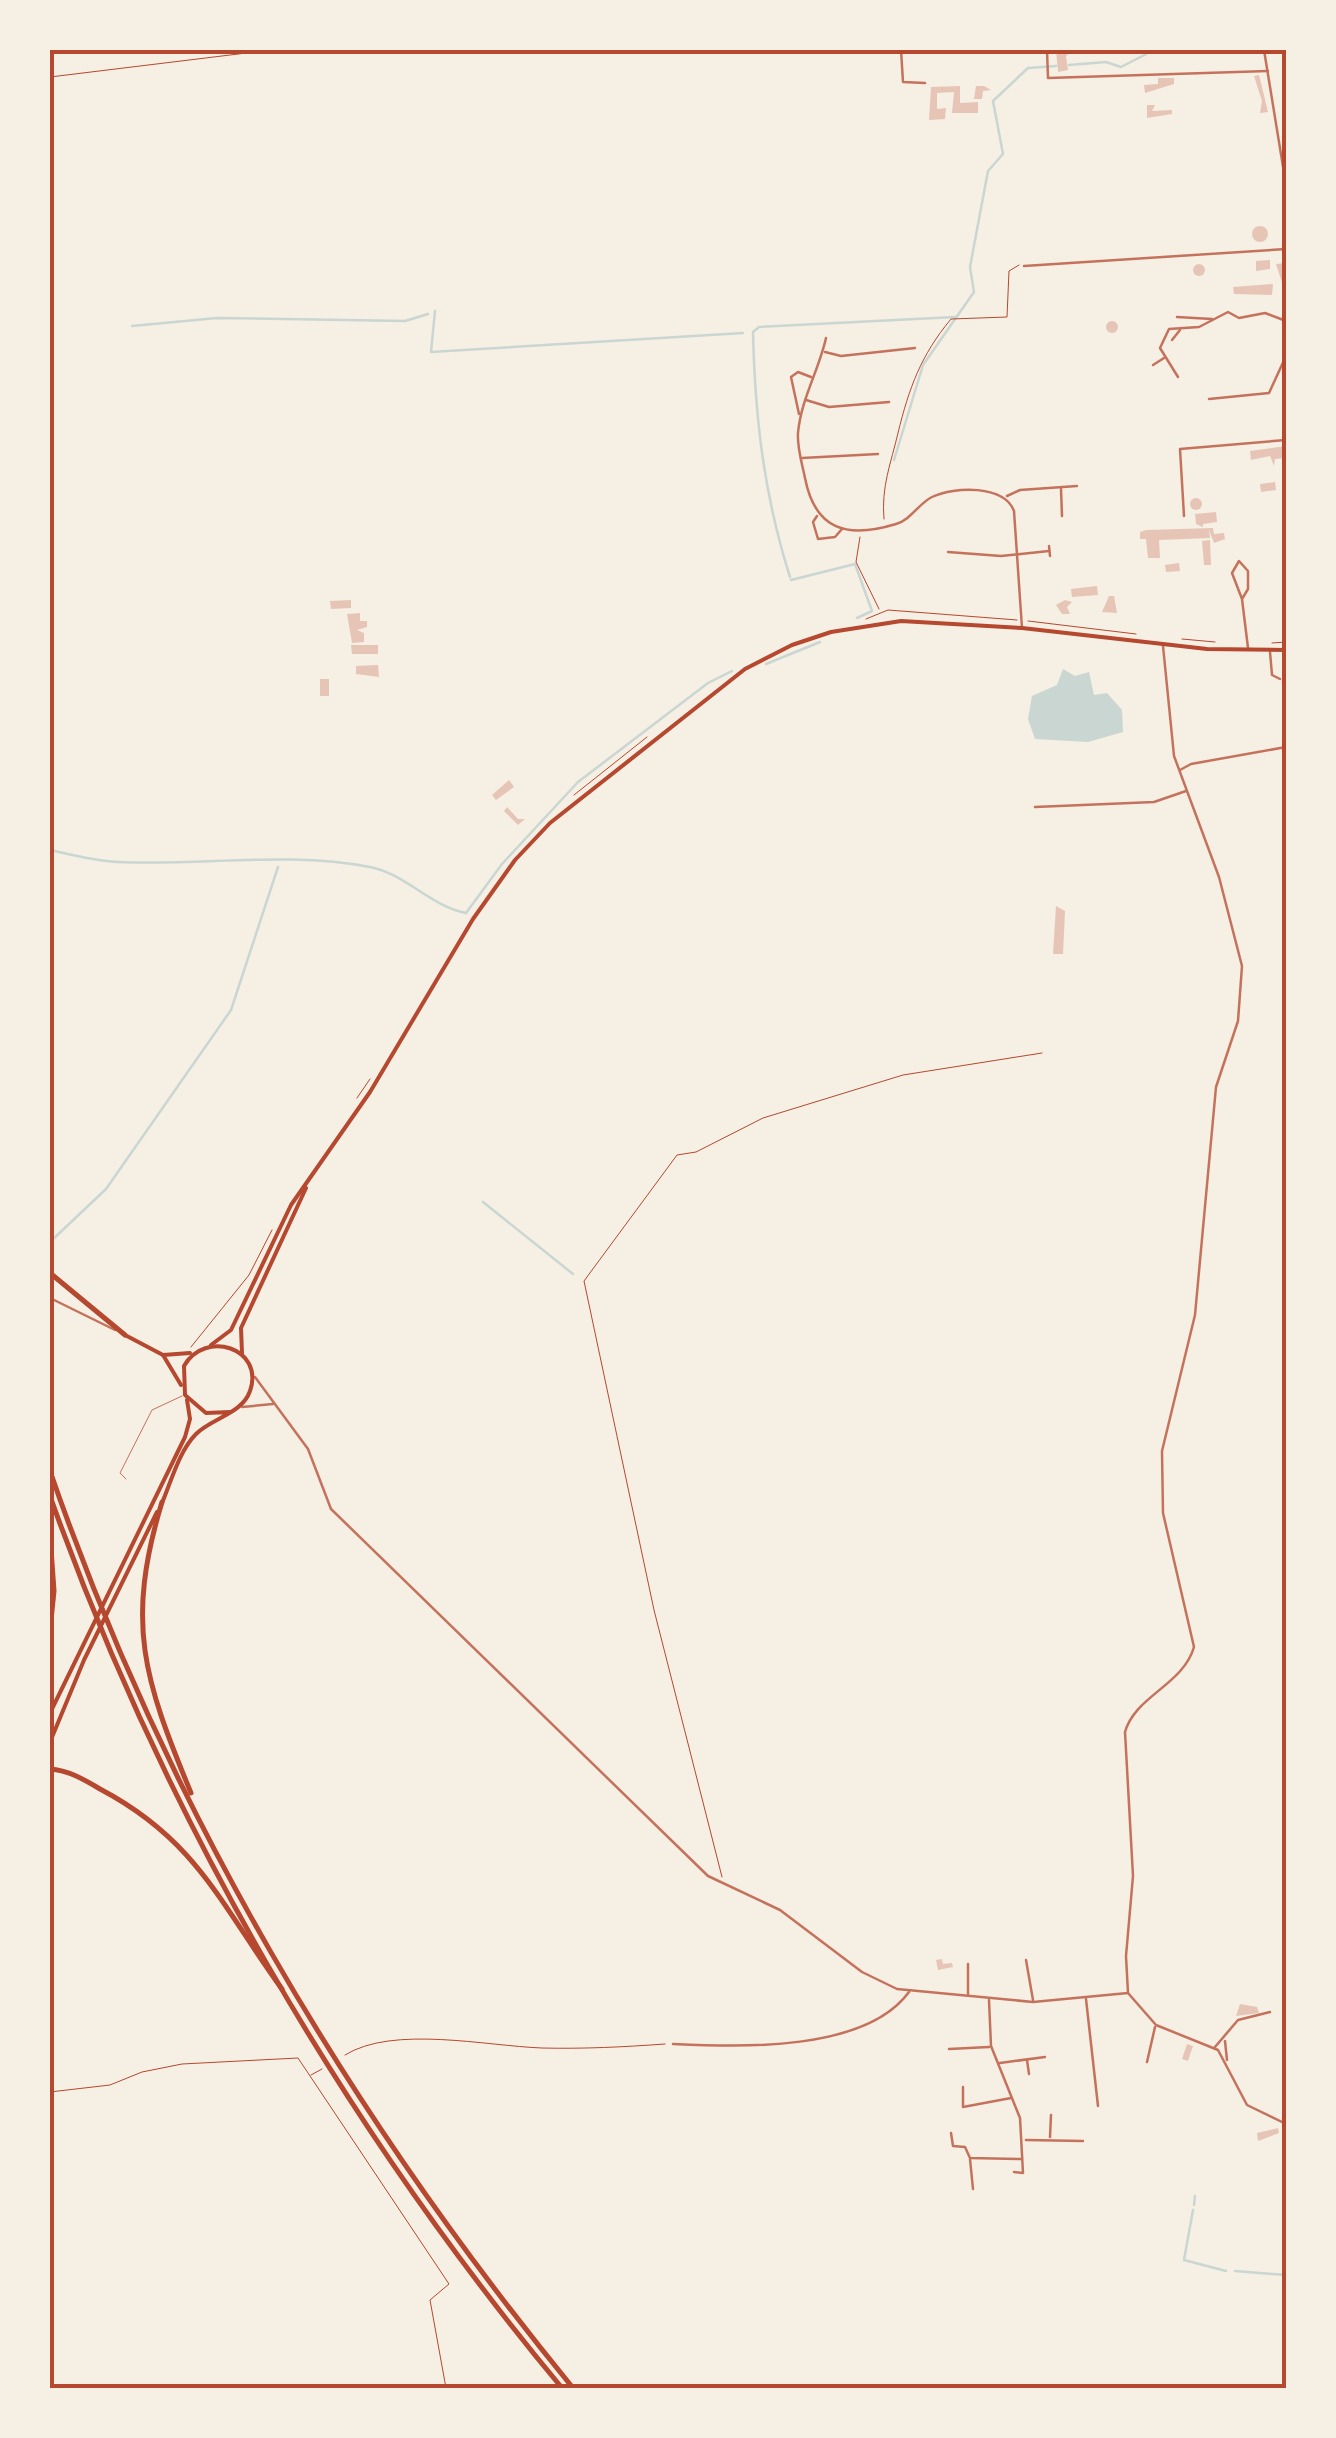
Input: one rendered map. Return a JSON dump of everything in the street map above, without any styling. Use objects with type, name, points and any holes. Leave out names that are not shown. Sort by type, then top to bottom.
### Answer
[{"type":"highway","points":[[50,1273],[125,1335]]},
{"type":"highway","points":[[50,1471],[125,1664],[208,1834],[311,2016],[394,2147],[573,2388]]},
{"type":"highway","points":[[50,1496],[112,1652],[196,1829],[304,2020]]},
{"type":"highway","points":[[162,1502],[144,1569],[142,1645],[156,1708],[208,1834]]},
{"type":"highway","points":[[50,1535],[54,1590],[50,1630]]},
{"type":"highway","points":[[50,1767],[120,1799],[177,1842],[218,1890],[388,2154],[562,2388]]},
{"type":"main road","points":[[125,1335],[163,1355],[182,1356],[231,1330],[270,1242],[494,887],[550,822],[756,662],[803,640],[861,623],[885,622],[1022,628],[1208,649],[1286,650]]},
{"type":"main road","points":[[50,1742],[92,1643],[192,1438],[238,1408],[250,1391],[251,1372],[243,1356],[241,1328],[306,1188]]},
{"type":"main road","points":[[211,1344],[229,1346],[243,1356]]},
{"type":"main road","points":[[182,1388],[184,1366],[196,1351]]},
{"type":"main road","points":[[50,1713],[190,1425],[186,1397],[163,1355]]},
{"type":"main road","points":[[186,1397],[206,1413],[230,1412]]},
{"type":"main road","points":[[50,1750],[50,1767]]},
{"type":"street","points":[[900,50],[904,82],[925,83]]},
{"type":"street","points":[[1047,50],[1048,78],[1268,71]]},
{"type":"street","points":[[1264,50],[1286,185]]},
{"type":"street","points":[[1026,266],[1286,249]]},
{"type":"street","points":[[1178,377],[1160,348],[1162,336],[1169,329],[1200,327],[1228,312],[1240,318],[1265,313],[1286,322]]},
{"type":"street","points":[[1177,317],[1207,315],[1213,320]]},
{"type":"street","points":[[1172,340],[1180,329]]},
{"type":"street","points":[[826,338],[800,415],[801,458],[817,516],[814,522],[818,539],[835,536],[842,528]]},
{"type":"street","points":[[823,351],[841,356],[915,348]]},
{"type":"street","points":[[1209,399],[1269,393],[1286,356]]},
{"type":"street","points":[[1154,365],[1166,358]]},
{"type":"street","points":[[800,415],[794,404],[791,377],[802,372],[813,378]]},
{"type":"street","points":[[805,400],[829,407],[890,402]]},
{"type":"street","points":[[1184,516],[1180,449],[1286,440]]},
{"type":"street","points":[[801,458],[878,454]]},
{"type":"street","points":[[1006,496],[1020,490],[1076,486]]},
{"type":"street","points":[[1061,487],[1064,512]]},
{"type":"street","points":[[817,516],[842,528],[885,527],[906,520],[925,502],[943,494],[993,491],[1006,496],[1014,511],[1022,628]]},
{"type":"street","points":[[948,552],[1018,555],[1050,551]]},
{"type":"street","points":[[1242,599],[1248,589],[1248,570],[1239,561],[1232,574],[1242,599],[1248,651]]},
{"type":"street","points":[[1161,642],[1169,729],[1178,771],[1188,790],[1237,937],[1241,1002],[1216,1088],[1196,1315],[1162,1451],[1164,1513],[1194,1647],[1180,1674],[1126,1725],[1133,1876],[1126,1956],[1128,1993],[1156,2025],[1214,2048],[1227,2060]]},
{"type":"street","points":[[1208,642],[1208,649]]},
{"type":"street","points":[[1270,651],[1272,676],[1280,680]]},
{"type":"street","points":[[1178,771],[1192,764],[1286,747]]},
{"type":"street","points":[[1035,807],[1154,802],[1188,790]]},
{"type":"street","points":[[50,1298],[125,1335]]},
{"type":"street","points":[[251,1372],[308,1449],[330,1509],[718,1882],[780,1910],[879,1983],[910,1991],[1033,2002],[1128,1993]]},
{"type":"street","points":[[238,1408],[260,1402],[275,1404]]},
{"type":"street","points":[[1026,1960],[1033,2002]]},
{"type":"street","points":[[968,1964],[968,1996]]},
{"type":"street","points":[[674,2044],[831,2037],[873,2021],[902,2002],[910,1991]]},
{"type":"street","points":[[1086,1999],[1098,2106]]},
{"type":"street","points":[[989,2000],[991,2046],[1024,2140],[1023,2173]]},
{"type":"street","points":[[1214,2048],[1225,2040],[1238,2020],[1270,2012]]},
{"type":"street","points":[[1147,2062],[1156,2025]]},
{"type":"street","points":[[1225,2040],[1227,2060],[1247,2105],[1286,2124]]},
{"type":"street","points":[[949,2049],[991,2046]]},
{"type":"street","points":[[998,2064],[1044,2057]]},
{"type":"street","points":[[1027,2058],[1028,2074]]},
{"type":"street","points":[[962,2116],[963,2087]]},
{"type":"street","points":[[962,2107],[1012,2098]]},
{"type":"street","points":[[1050,2138],[1051,2115]]},
{"type":"street","points":[[951,2133],[953,2146],[965,2147],[970,2158],[973,2189]]},
{"type":"street","points":[[1024,2140],[1083,2141]]},
{"type":"street","points":[[970,2158],[1023,2159]]},
{"type":"street","points":[[1014,2172],[1032,2174]]},
{"type":"lane","points":[[126,1479],[120,1474],[152,1410],[186,1397]]},
{"type":"path","points":[[50,78],[271,50]]},
{"type":"path","points":[[885,527],[885,476],[904,402],[928,347],[951,319],[1007,317],[1008,271],[1014,265],[1026,266]]},
{"type":"path","points":[[860,528],[856,562],[885,622]]},
{"type":"path","points":[[861,623],[881,612],[900,610]]},
{"type":"path","points":[[1176,639],[1208,642]]},
{"type":"path","points":[[567,802],[649,736]]},
{"type":"path","points":[[718,1882],[722,1874],[654,1610],[584,1288],[586,1277],[677,1155],[696,1152],[762,1118],[902,1075],[1042,1053]]},
{"type":"path","points":[[353,1104],[373,1074]]},
{"type":"path","points":[[182,1356],[249,1275],[272,1228]]},
{"type":"path","points":[[356,2048],[418,2039],[566,2048],[674,2044]]},
{"type":"path","points":[[50,2092],[110,2085],[170,2066],[292,2055],[311,2075],[449,2284],[430,2300],[446,2388]]},
{"type":"shaded area","points":[[1063,669],[1075,676],[1089,672],[1094,695],[1107,693],[1122,710],[1123,732],[1088,742],[1035,739],[1028,719],[1032,696],[1057,685]]},
{"type":"building","points":[[1056,50],[1072,50],[1066,56],[1068,70],[1058,72]]},
{"type":"building","points":[[1259,75],[1268,112],[1260,113],[1262,101],[1254,76]]},
{"type":"building","points":[[1158,78],[1174,78],[1174,84],[1145,93],[1144,85],[1158,84]]},
{"type":"building","points":[[960,86],[960,103],[978,102],[978,113],[952,113],[954,92],[937,93],[937,109],[946,108],[945,119],[929,120],[931,87]]},
{"type":"building","points":[[976,86],[991,90],[983,91],[982,99],[974,99]]},
{"type":"building","points":[[1147,105],[1155,105],[1152,111],[1172,110],[1172,114],[1147,118]]},
{"type":"building","points":[[1260,226],[1268,234],[1260,242],[1252,234]]},
{"type":"building","points":[[1270,260],[1270,269],[1256,271],[1256,261]]},
{"type":"building","points":[[1286,263],[1286,289],[1284,289],[1276,264]]},
{"type":"building","points":[[1199,264],[1205,270],[1199,276],[1193,270]]},
{"type":"building","points":[[1273,284],[1272,295],[1234,294],[1233,287]]},
{"type":"building","points":[[1107,322],[1117,322],[1117,332],[1107,332]]},
{"type":"building","points":[[1286,446],[1286,458],[1275,459],[1274,466],[1270,456],[1251,460],[1250,451]]},
{"type":"building","points":[[1275,482],[1276,490],[1261,492],[1260,484]]},
{"type":"building","points":[[1196,498],[1202,504],[1196,510],[1190,504]]},
{"type":"building","points":[[1216,512],[1217,522],[1203,527],[1196,524],[1195,514]]},
{"type":"building","points":[[1213,528],[1214,534],[1224,533],[1225,539],[1214,543],[1209,530],[1210,538],[1159,540],[1160,558],[1148,558],[1146,539],[1140,539],[1140,532],[1146,530]]},
{"type":"building","points":[[1210,540],[1211,565],[1204,565],[1202,541]]},
{"type":"building","points":[[1179,563],[1180,571],[1166,572],[1165,565]]},
{"type":"building","points":[[1097,586],[1098,595],[1072,597],[1071,589]]},
{"type":"building","points":[[1109,596],[1114,596],[1117,613],[1102,612]]},
{"type":"building","points":[[351,600],[351,608],[331,609],[330,601]]},
{"type":"building","points":[[1065,600],[1072,602],[1067,607],[1070,614],[1062,614],[1056,605]]},
{"type":"building","points":[[360,613],[360,621],[367,621],[367,627],[357,630],[364,633],[364,642],[352,643],[347,614]]},
{"type":"building","points":[[351,645],[378,645],[378,654],[352,654]]},
{"type":"building","points":[[378,665],[379,677],[356,674],[356,666]]},
{"type":"building","points":[[320,679],[329,679],[329,696],[320,696]]},
{"type":"building","points":[[509,780],[514,787],[496,800],[492,795]]},
{"type":"building","points":[[507,807],[518,819],[525,819],[518,825],[504,811]]},
{"type":"building","points":[[1056,906],[1065,911],[1063,954],[1053,954]]},
{"type":"building","points":[[942,1959],[943,1964],[952,1963],[953,1967],[938,1970],[936,1960]]},
{"type":"building","points":[[1240,2004],[1257,2007],[1259,2013],[1236,2016]]},
{"type":"building","points":[[1187,2044],[1193,2046],[1188,2061],[1182,2059]]},
{"type":"building","points":[[1278,2128],[1279,2133],[1258,2141],[1257,2133]]},
{"type":"waterway","points":[[1069,65],[1106,62],[1121,67],[1154,50]]},
{"type":"waterway","points":[[894,460],[923,365],[974,292],[970,267],[988,171],[1003,154],[993,101],[1028,68],[1056,66]]},
{"type":"waterway","points":[[435,311],[431,352],[743,333]]},
{"type":"waterway","points":[[132,326],[217,318],[405,321],[428,314]]},
{"type":"waterway","points":[[790,577],[762,456],[753,332],[759,327],[955,317]]},
{"type":"waterway","points":[[791,580],[855,564],[872,611],[857,618]]},
{"type":"waterway","points":[[766,664],[820,642]]},
{"type":"waterway","points":[[50,850],[118,862],[339,862],[383,871],[441,904],[466,913],[502,864],[578,782],[708,683],[732,671]]},
{"type":"waterway","points":[[50,1242],[106,1189],[231,1010],[278,867]]},
{"type":"waterway","points":[[483,1202],[573,1274]]},
{"type":"waterway","points":[[1194,2205],[1195,2196]]},
{"type":"waterway","points":[[1193,2210],[1184,2260],[1226,2271]]},
{"type":"waterway","points":[[1235,2271],[1286,2275]]}]
